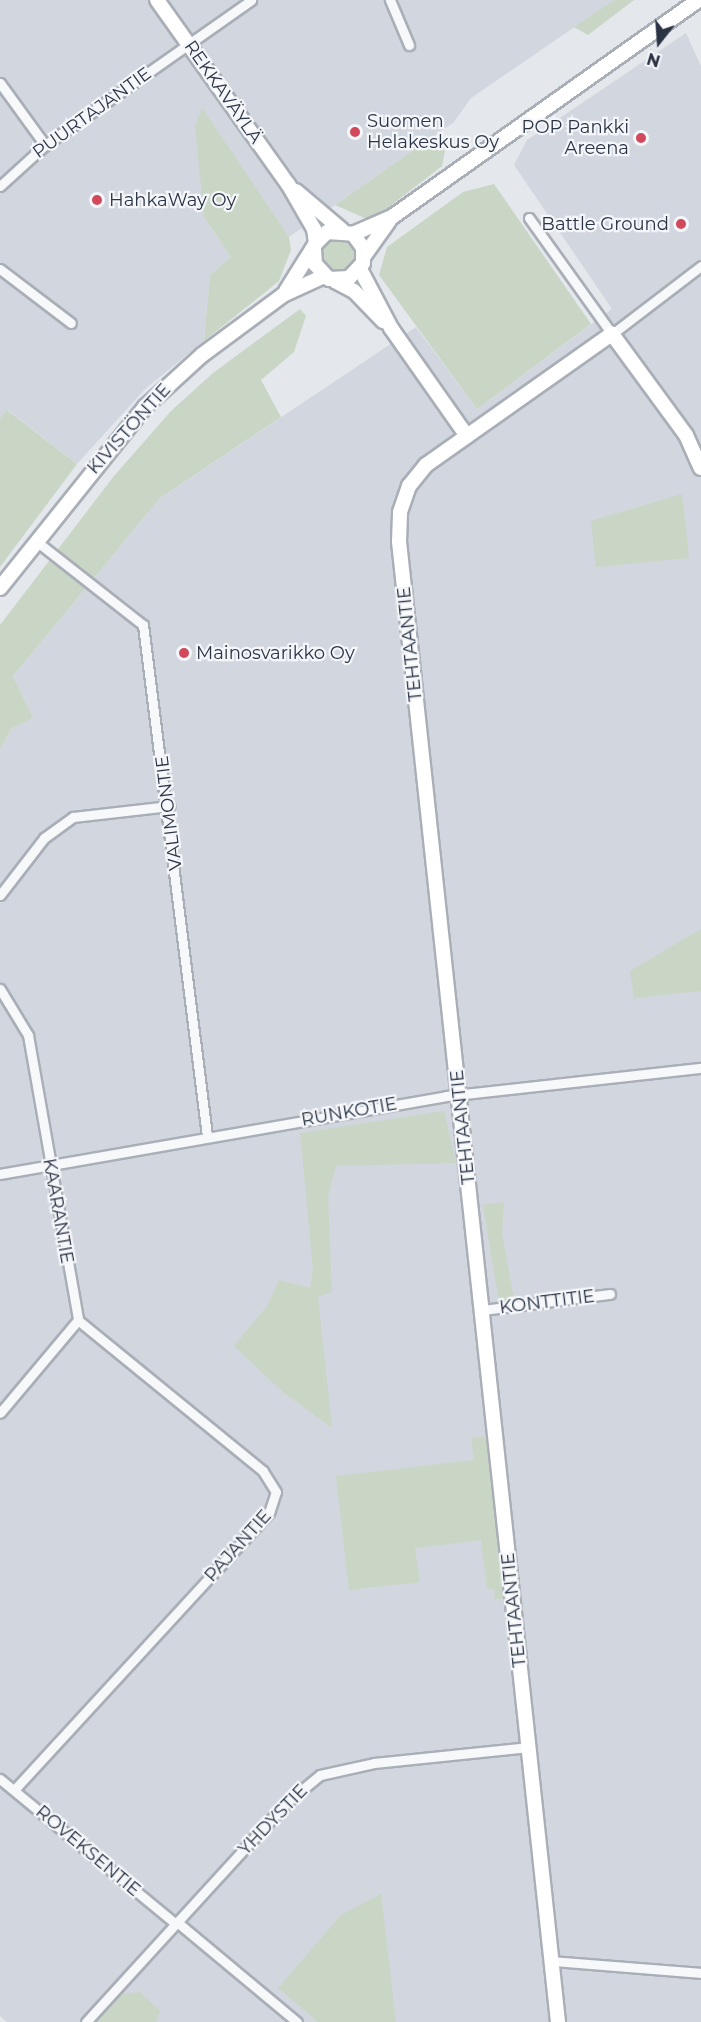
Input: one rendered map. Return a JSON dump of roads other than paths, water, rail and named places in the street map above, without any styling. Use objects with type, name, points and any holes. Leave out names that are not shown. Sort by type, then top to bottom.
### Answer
[{"type":"street","name":"REKKAVÄYLÄ","points":[[157,0],[288,184],[314,229],[315,246]]},
{"type":"street","name":"PUURTAJANTIE","points":[[0,186],[45,145],[251,0]]},
{"type":"street","points":[[390,0],[409,45]]},
{"type":"street","points":[[467,436],[391,328],[354,291],[329,278],[315,264],[315,246],[327,232],[348,232],[392,218],[699,0]]},
{"type":"street","points":[[0,83],[45,145]]},
{"type":"street","name":"REKKAVÄYLÄ","points":[[288,184],[348,232]]},
{"type":"street","points":[[329,278],[349,278],[362,263],[392,218]]},
{"type":"street","points":[[529,218],[686,435],[701,468]]},
{"type":"street","points":[[348,232],[391,328]]},
{"type":"street","name":"KIVISTÖNTIE","points":[[282,295],[315,246]]},
{"type":"street","points":[[612,334],[701,266]]},
{"type":"street","points":[[0,269],[71,323]]},
{"type":"street","name":"KIVISTÖNTIE","points":[[0,588],[145,407],[202,355],[282,295],[329,278]]},
{"type":"street","name":"TEHTAANTIE","points":[[558,2022],[399,542],[400,512],[409,486],[426,465],[612,334]]},
{"type":"street","name":"VALIMONTIE","points":[[36,541],[143,626],[169,806],[207,1136]]},
{"type":"street","points":[[0,895],[44,838],[73,817],[169,806]]},
{"type":"street","name":"KAARANTIE","points":[[0,989],[28,1035],[78,1320]]},
{"type":"street","name":"RUNKOTIE","points":[[0,1173],[459,1094],[701,1068]]},
{"type":"street","name":"KONTTITIE","points":[[483,1310],[610,1294]]},
{"type":"street","points":[[0,1413],[78,1320]]},
{"type":"street","name":"PAJANTIE","points":[[14,1790],[269,1513],[276,1492],[263,1471],[78,1320]]},
{"type":"street","name":"YHDYSTIE","points":[[86,2022],[286,1803],[320,1775],[374,1763],[528,1747]]},
{"type":"street","name":"ROVEKSENTIE","points":[[0,1779],[297,2022]]},
{"type":"street","points":[[552,1961],[701,1973]]},
{"type":"place","name":"Suomen Helakeskus Oy","points":[[355,132]]},
{"type":"place","name":"POP Pankki Areena","points":[[641,138]]},
{"type":"place","name":"HahkaWay Oy","points":[[97,200]]},
{"type":"place","name":"Battle Ground","points":[[681,224]]},
{"type":"place","name":"Mainosvarikko Oy","points":[[184,653]]}]
